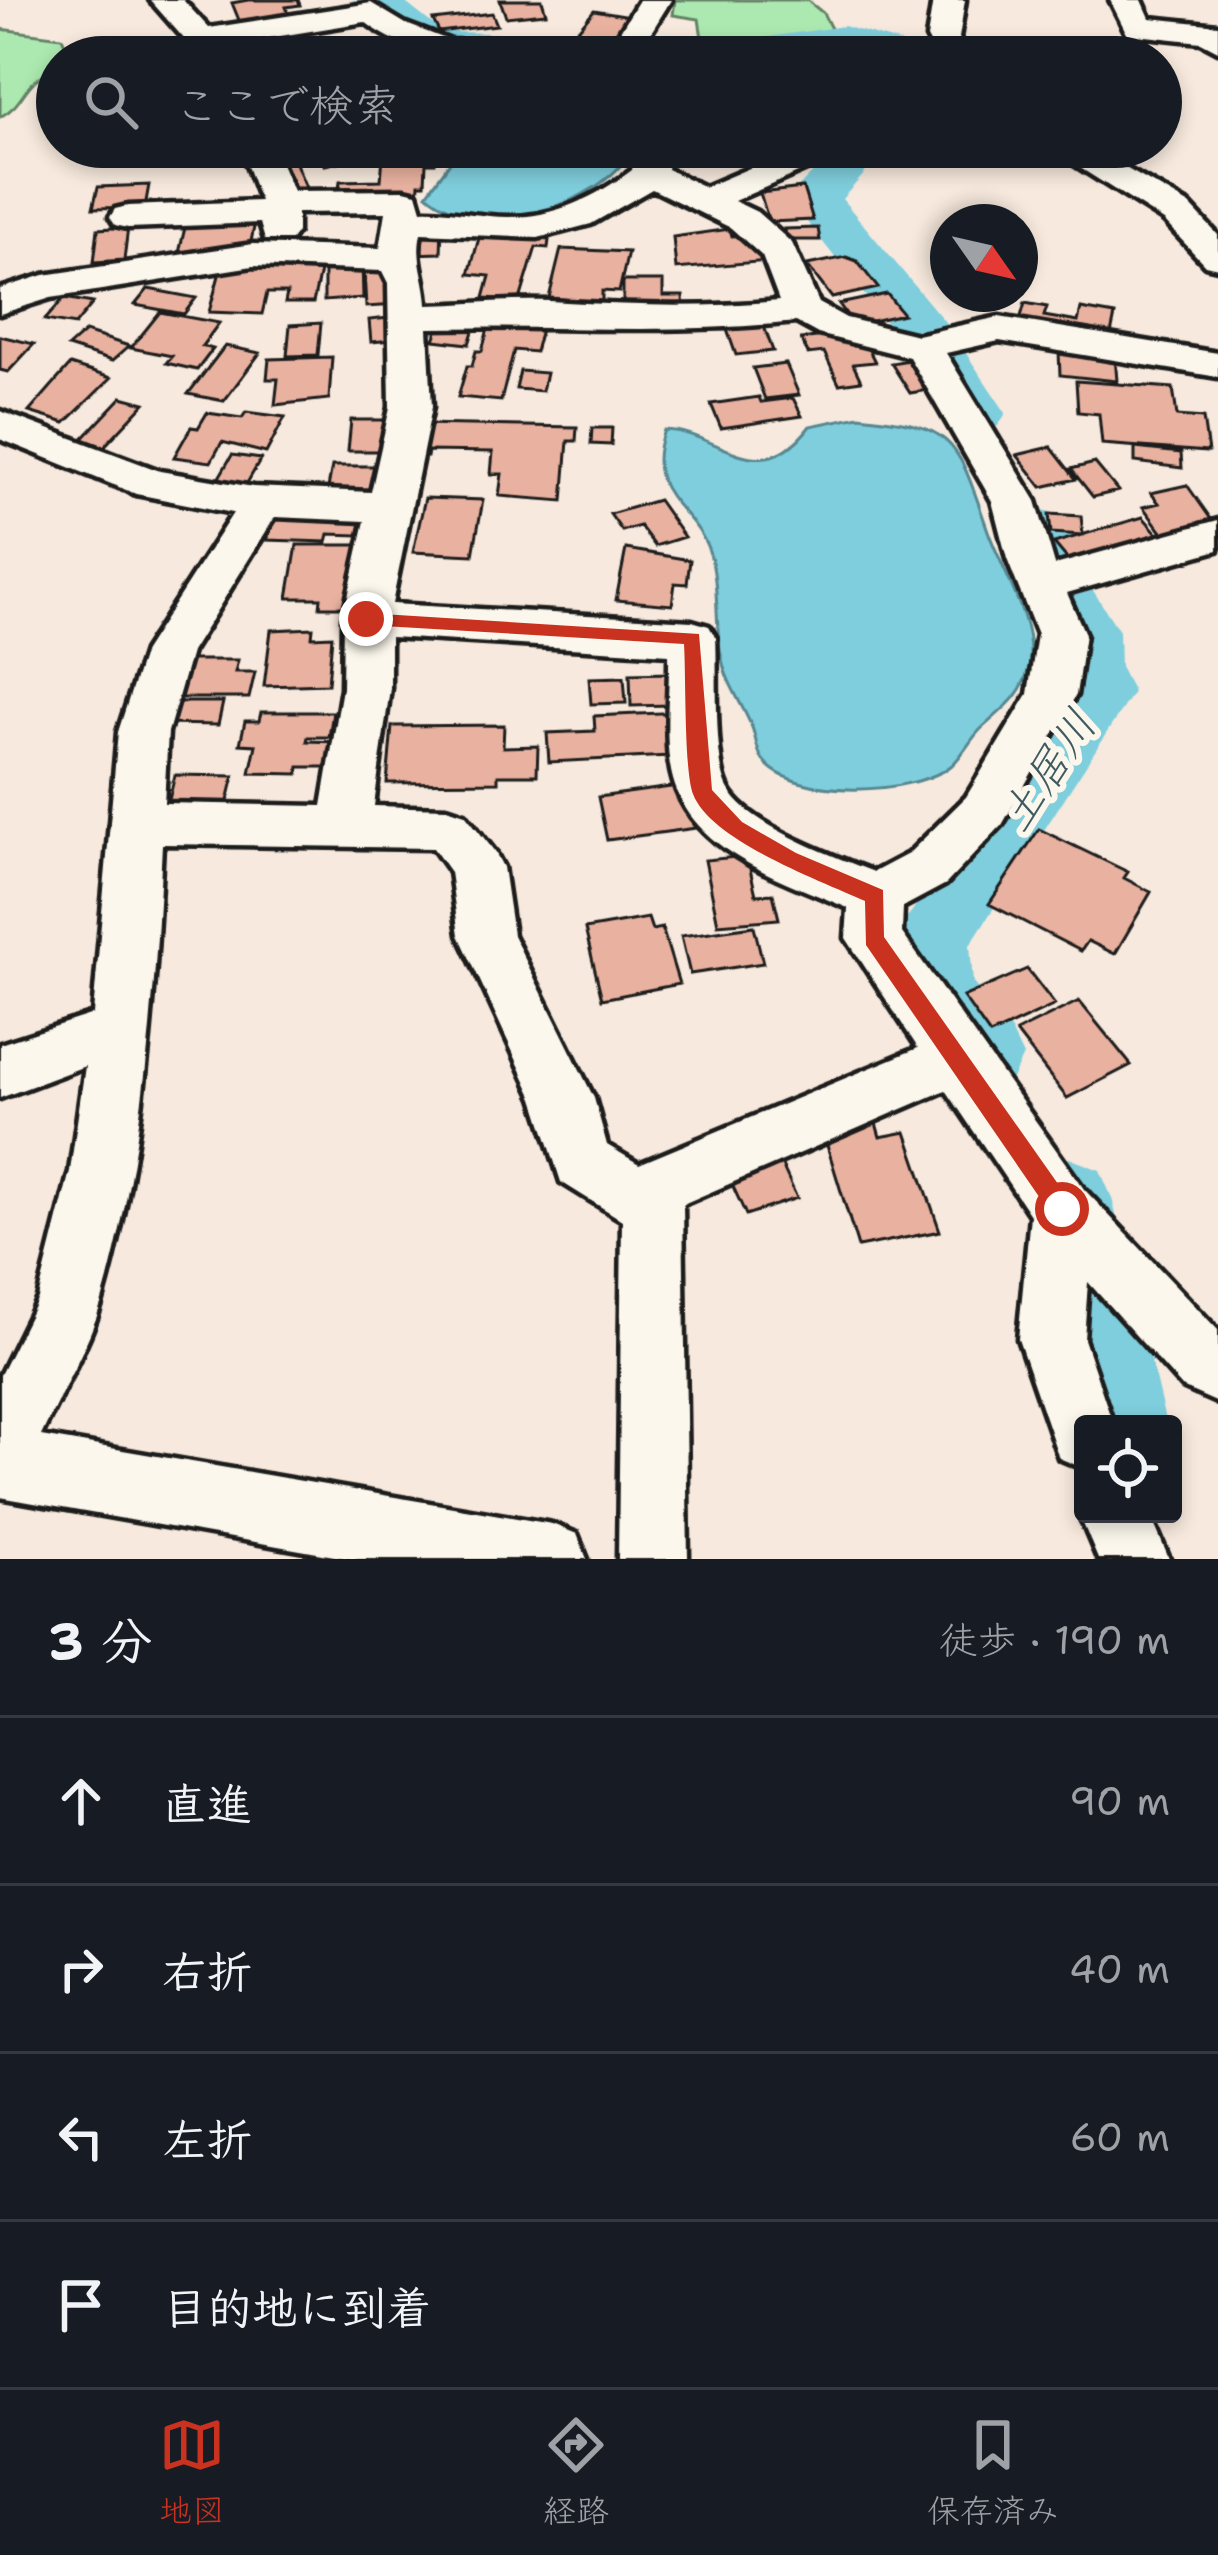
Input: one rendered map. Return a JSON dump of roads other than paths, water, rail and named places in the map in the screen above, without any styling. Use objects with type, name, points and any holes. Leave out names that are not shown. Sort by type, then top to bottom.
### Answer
[{"type":"street","points":[[166,0],[194,36]]},
{"type":"street","points":[[633,36],[655,0]]},
{"type":"street","points":[[944,36],[950,0]]},
{"type":"street","points":[[1126,0],[1138,27],[1211,33],[1218,41]]},
{"type":"street","points":[[260,36],[371,12],[403,36]]},
{"type":"street","points":[[265,168],[279,206],[277,256]]},
{"type":"street","points":[[0,302],[44,287],[253,255],[400,242],[431,217],[502,229],[540,227],[578,218],[618,199],[644,168]]},
{"type":"street","points":[[662,168],[744,220],[779,251],[802,310]]},
{"type":"street","points":[[707,200],[781,168]]},
{"type":"street","points":[[1101,168],[1177,212],[1218,257]]},
{"type":"street","points":[[128,217],[404,201],[400,242],[410,317],[411,407],[366,619],[366,688],[345,826]]},
{"type":"street","points":[[410,317],[564,313],[706,320],[802,310],[832,326],[924,349],[1014,501],[1061,634],[1052,695],[984,811],[927,869],[876,896]]},
{"type":"street","points":[[918,347],[998,329],[1218,364]]},
{"type":"street","points":[[0,424],[151,484],[253,502],[389,507]]},
{"type":"street","points":[[0,1448],[69,1304],[100,1171],[129,960],[143,732],[168,651],[257,510],[253,502]]},
{"type":"street","points":[[1042,585],[1218,536]]},
{"type":"street","points":[[366,619],[692,638],[702,793],[735,828],[876,896]]},
{"type":"street","points":[[137,823],[447,828],[476,867],[486,935],[564,1098],[582,1162],[652,1206],[653,1559]]},
{"type":"street","points":[[876,896],[874,938],[1062,1209],[1205,1364],[1218,1370]]},
{"type":"street","points":[[0,1072],[33,1056],[119,1032]]},
{"type":"street","points":[[635,1195],[958,1058]]},
{"type":"street","points":[[1062,1209],[1051,1339],[1077,1415]]},
{"type":"street","points":[[0,1463],[552,1559]]},
{"type":"street","points":[[1118,1523],[1134,1559]]},
{"type":"water","points":[[446,168],[618,168],[594,188],[538,212],[477,215],[450,208],[427,194]]},
{"type":"water","points":[[859,416],[934,432],[958,456],[1023,614],[1029,666],[1017,694],[952,765],[912,783],[826,788],[778,773],[761,756],[724,666],[709,551],[664,485],[658,452],[664,430],[738,454],[773,455],[791,446],[810,426]]},
{"type":"waterway","name":"土居川","points":[[374,0],[420,36]]},
{"type":"waterway","name":"土居川","points":[[842,168],[814,198],[925,334],[977,413]]},
{"type":"waterway","name":"土居川","points":[[982,1056],[934,993],[931,940],[1099,692],[1086,667],[1086,631],[1046,569],[1039,530]]},
{"type":"waterway","name":"土居川","points":[[1069,1198],[1116,1415]]}]
